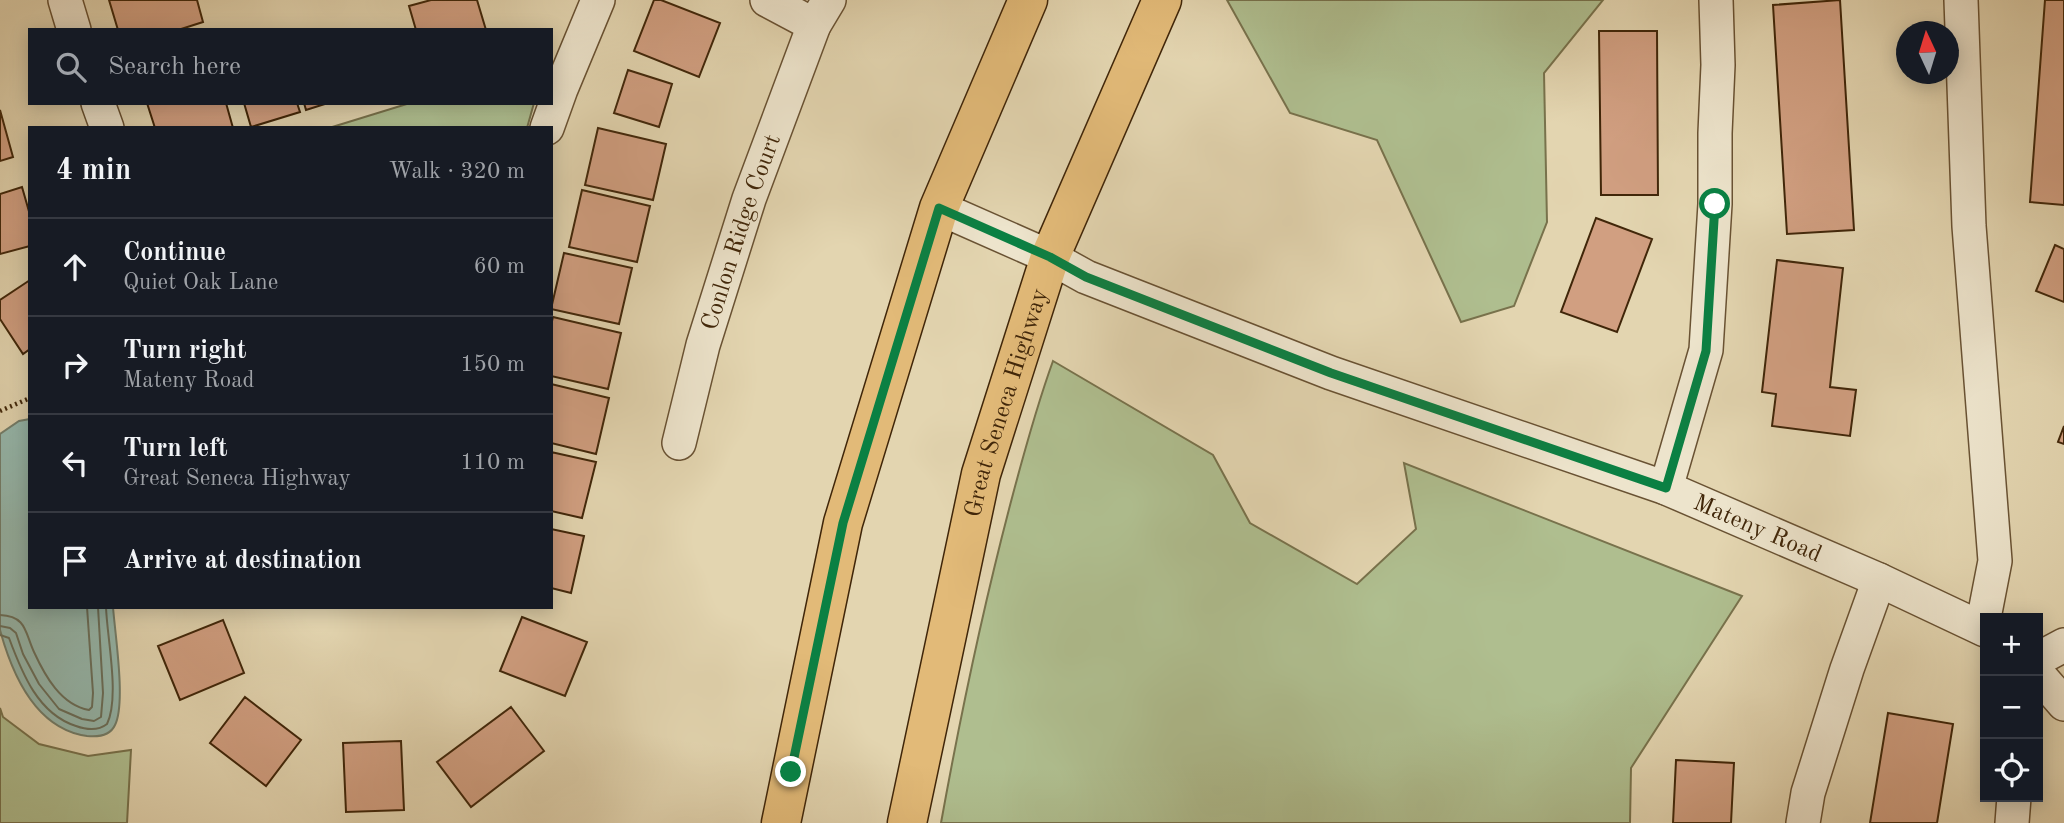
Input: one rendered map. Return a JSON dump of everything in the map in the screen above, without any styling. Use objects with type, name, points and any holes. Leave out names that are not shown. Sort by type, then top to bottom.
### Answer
[{"type":"main road","points":[[781,823],[843,523],[939,208],[1028,0]]},
{"type":"main road","name":"Great Seneca Highway","points":[[907,823],[981,474],[1050,257],[1162,0]]},
{"type":"street","points":[[65,0],[73,28]]},
{"type":"street","points":[[548,126],[598,0]]},
{"type":"street","name":"Conlon Ridge Court","points":[[679,443],[703,345],[749,199],[822,13],[767,0]]},
{"type":"street","points":[[1666,488],[1706,351],[1715,204],[1718,65],[1716,0]]},
{"type":"street","points":[[1961,0],[1969,226],[1995,561],[1987,613]]},
{"type":"street","points":[[100,105],[106,126]]},
{"type":"street","name":"Mateny Road","points":[[939,208],[1050,257],[1086,277],[1331,373],[1666,488],[1879,580],[1980,627]]},
{"type":"street","points":[[1803,823],[1808,793],[1847,669],[1879,580]]},
{"type":"street","points":[[2044,685],[2064,645]]},
{"type":"street","points":[[2012,823],[2014,802]]},
{"type":"path","points":[[0,411],[28,399]]},
{"type":"green space","points":[[1227,0],[1603,0],[1544,73],[1547,222],[1514,306],[1461,322],[1377,140],[1290,113]]},
{"type":"green space","points":[[404,105],[533,105],[528,126],[335,126]]},
{"type":"green space","points":[[1053,361],[1213,455],[1250,523],[1357,584],[1416,529],[1404,463],[1742,596],[1631,768],[1630,823],[941,823],[992,576],[1027,444]]},
{"type":"green space","points":[[0,708],[3,717],[39,744],[88,756],[131,750],[127,823],[0,823]]},
{"type":"water","points":[[28,419],[28,609],[113,609],[120,701],[115,725],[103,735],[87,736],[69,731],[40,711],[19,681],[0,630],[0,434],[19,421]]},
{"type":"building","points":[[109,0],[197,0],[203,22],[184,28],[117,28]]},
{"type":"building","points":[[431,0],[477,0],[485,28],[415,28],[409,6]]},
{"type":"building","points":[[654,0],[661,0],[720,23],[699,77],[634,51]]},
{"type":"building","points":[[1840,0],[1854,230],[1787,234],[1773,5]]},
{"type":"building","points":[[2045,0],[2064,0],[2064,205],[2030,202]]},
{"type":"building","points":[[1599,31],[1657,31],[1658,195],[1601,195]]},
{"type":"building","points":[[628,70],[672,84],[659,127],[614,113]]},
{"type":"building","points":[[148,105],[227,105],[232,126],[154,126]]},
{"type":"building","points":[[245,105],[298,105],[300,112],[251,126]]},
{"type":"building","points":[[305,105],[322,105],[306,110]]},
{"type":"building","points":[[0,110],[13,157],[0,161]]},
{"type":"building","points":[[598,128],[666,144],[653,200],[585,185]]},
{"type":"building","points":[[22,187],[28,208],[28,247],[0,254],[0,194]]},
{"type":"building","points":[[582,190],[650,206],[637,262],[569,247]]},
{"type":"building","points":[[1596,218],[1652,239],[1617,332],[1561,312]]},
{"type":"building","points":[[2055,245],[2064,249],[2064,302],[2036,291]]},
{"type":"building","points":[[564,253],[632,268],[619,324],[553,309]]},
{"type":"building","points":[[1777,260],[1843,268],[1830,387],[1856,390],[1850,436],[1772,426],[1776,394],[1762,392]]},
{"type":"building","points":[[28,281],[28,350],[23,354],[0,319],[0,300]]},
{"type":"building","points":[[553,317],[621,333],[608,389],[553,376]]},
{"type":"building","points":[[553,384],[609,398],[596,454],[553,443]]},
{"type":"building","points":[[2064,426],[2064,444],[2058,442]]},
{"type":"building","points":[[553,452],[596,462],[582,518],[553,511]]},
{"type":"building","points":[[553,529],[584,536],[571,593],[553,588]]},
{"type":"building","points":[[522,617],[587,642],[565,696],[500,671]]},
{"type":"building","points":[[223,620],[244,673],[180,700],[158,646]]},
{"type":"building","points":[[245,697],[301,740],[266,786],[210,743]]},
{"type":"building","points":[[511,707],[544,751],[471,807],[437,762]]},
{"type":"building","points":[[1888,713],[1953,724],[1937,823],[1870,823]]},
{"type":"building","points":[[401,741],[404,810],[346,812],[343,743]]},
{"type":"building","points":[[1676,760],[1734,763],[1731,823],[1673,823]]},
{"type":"route","points":[[791,772],[843,523],[939,208],[1050,257],[1086,277],[1331,373],[1666,488],[1706,351],[1715,204]]}]
